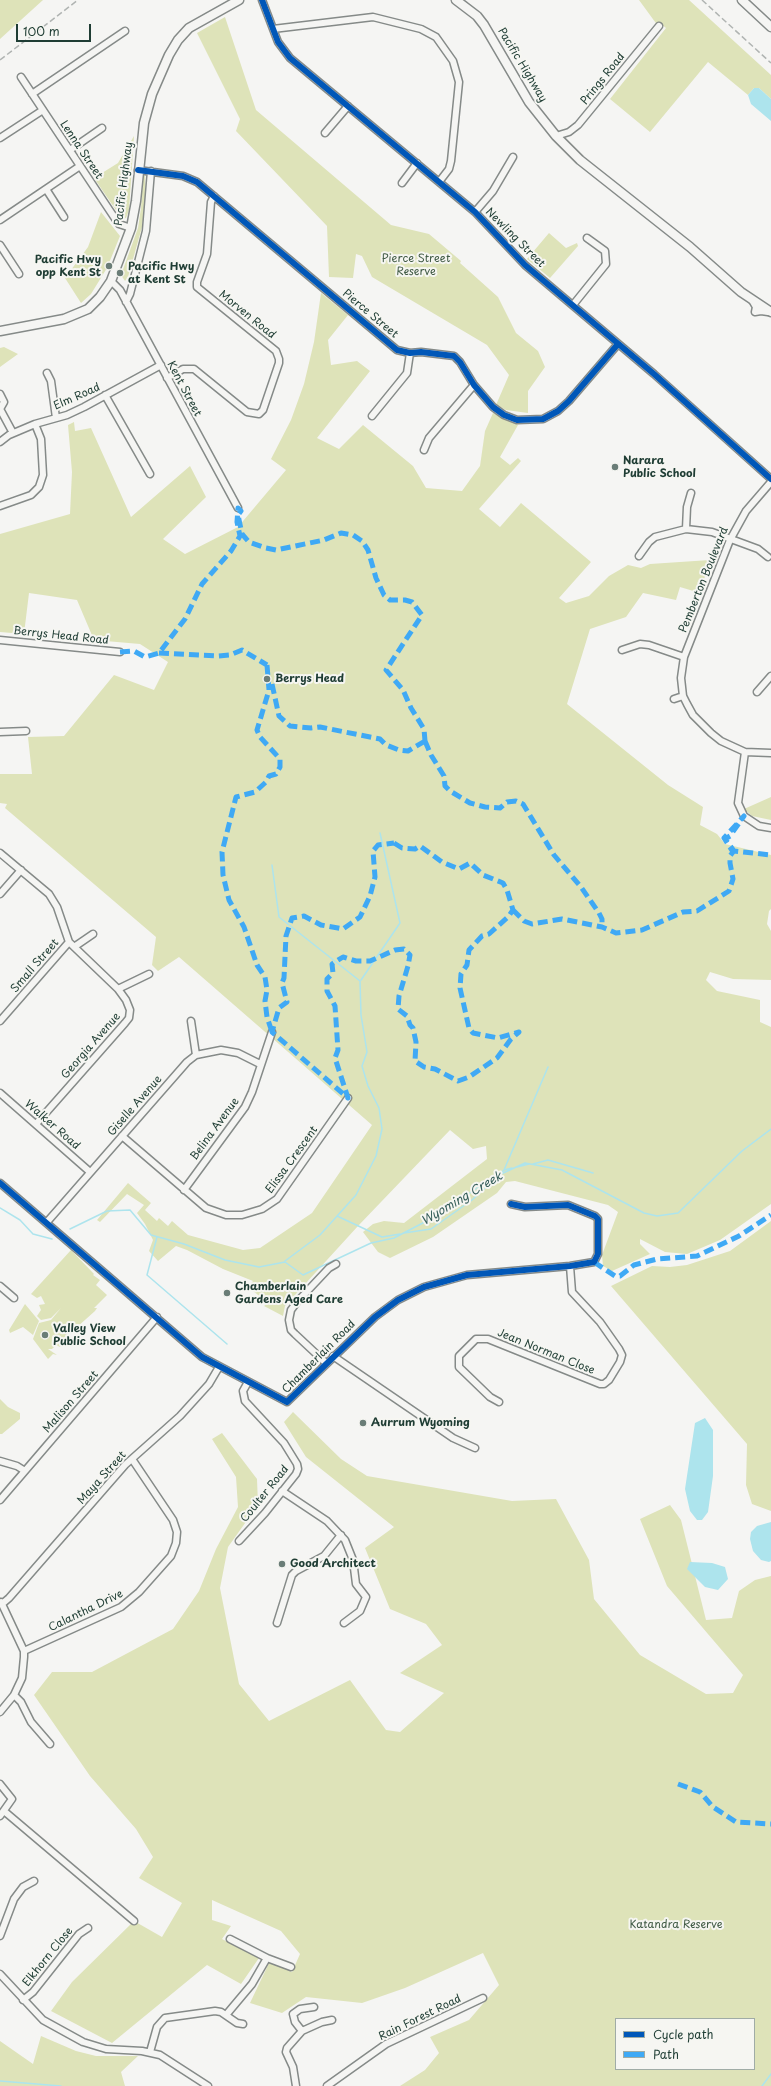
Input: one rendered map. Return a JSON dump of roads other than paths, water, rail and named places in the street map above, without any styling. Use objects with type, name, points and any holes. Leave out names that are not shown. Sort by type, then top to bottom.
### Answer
[{"type":"main road","name":"Pacific Highway","points":[[0,331],[64,319],[88,309],[100,297],[111,281],[131,228],[136,201],[140,145],[147,112],[173,47],[189,28],[239,0]]},
{"type":"main road","name":"Pacific Highway","points":[[456,0],[477,16],[484,25],[529,102],[556,136],[580,160],[697,249],[771,308]]},
{"type":"main road","points":[[742,0],[771,27]]},
{"type":"main road","name":"Pacific Highway","points":[[697,249],[751,299],[771,313]]},
{"type":"street","name":"Newling Street","points":[[262,0],[281,48],[290,58],[475,212],[517,257],[618,344],[771,480]]},
{"type":"street","points":[[273,29],[373,16],[421,29],[436,37],[453,61],[459,82],[452,161],[447,172],[439,182]]},
{"type":"street","name":"Prings Road","points":[[556,136],[569,132],[578,125],[659,26]]},
{"type":"street","points":[[32,94],[125,31]]},
{"type":"street","name":"Lenna Street","points":[[20,77],[116,220],[119,224],[131,228]]},
{"type":"street","points":[[326,133],[348,106]]},
{"type":"street","points":[[0,138],[43,110]]},
{"type":"street","points":[[70,150],[102,128]]},
{"type":"street","points":[[475,212],[493,191],[513,157]]},
{"type":"street","points":[[402,183],[417,163]]},
{"type":"street","points":[[0,220],[80,166]]},
{"type":"street","name":"Pierce Street","points":[[138,170],[190,178],[214,196],[397,350],[410,353],[454,356],[460,362],[474,385],[493,407],[504,415],[517,420],[543,418],[558,411],[569,402],[618,344]]},
{"type":"street","points":[[126,302],[130,294],[146,231],[150,171]]},
{"type":"street","points":[[46,189],[64,217]]},
{"type":"street","name":"Morven Road","points":[[167,378],[183,369],[194,369],[247,412],[259,414],[263,410],[279,363],[276,351],[197,287],[196,282],[207,254],[211,202],[214,196]]},
{"type":"street","points":[[573,305],[606,264],[605,251],[588,238]]},
{"type":"street","points":[[0,245],[19,274]]},
{"type":"street","name":"Kent Street","points":[[111,281],[116,284],[238,508]]},
{"type":"street","points":[[372,416],[407,373],[410,353]]},
{"type":"street","name":"Elm Road","points":[[0,442],[13,433],[35,424],[67,415],[160,366]]},
{"type":"street","points":[[47,373],[50,381],[56,418]]},
{"type":"street","points":[[424,450],[429,438],[474,385]]},
{"type":"street","points":[[0,394],[4,402],[0,409],[13,433]]},
{"type":"street","points":[[106,395],[150,474]]},
{"type":"street","points":[[0,506],[31,495],[39,487],[43,475],[41,439],[35,424]]},
{"type":"street","name":"Pemberton Boulevard","points":[[771,480],[746,511],[730,540],[684,657],[681,678],[683,696],[693,714],[721,741],[745,752],[771,753]]},
{"type":"street","points":[[686,529],[687,506],[691,493]]},
{"type":"street","points":[[639,556],[649,542],[655,537],[686,529],[712,532],[730,540],[758,549],[768,557]]},
{"type":"street","name":"Berrys Head Road","points":[[0,640],[120,652]]},
{"type":"street","points":[[622,650],[640,644],[649,645],[684,657]]},
{"type":"street","points":[[757,692],[771,676]]},
{"type":"street","points":[[674,699],[683,696]]},
{"type":"street","points":[[0,732],[26,731]]},
{"type":"street","points":[[745,752],[738,803],[744,816],[759,826],[771,828]]},
{"type":"street","points":[[0,853],[44,889],[52,899],[68,942]]},
{"type":"street","points":[[0,894],[21,870]]},
{"type":"street","points":[[74,946],[93,934]]},
{"type":"street","name":"Georgia Avenue","points":[[36,1124],[129,1018],[129,1005],[118,989],[68,942]]},
{"type":"street","name":"Small Street","points":[[0,1021],[68,942]]},
{"type":"street","points":[[118,989],[149,974]]},
{"type":"street","points":[[191,1021],[196,1055],[221,1050],[238,1053],[260,1064]]},
{"type":"street","name":"Belina Avenue","points":[[184,1190],[245,1107],[252,1092],[260,1064],[272,1032]]},
{"type":"street","name":"Giselle Avenue","points":[[46,1222],[187,1062],[196,1055]]},
{"type":"street","name":"Walker Road","points":[[0,1093],[90,1172]]},
{"type":"street","name":"Elissa Crescent","points":[[122,1136],[206,1208],[226,1215],[248,1214],[270,1204],[282,1192],[348,1098]]},
{"type":"street","name":"Chamberlain Road","points":[[0,1183],[202,1357],[286,1402],[385,1308],[424,1287],[467,1275],[570,1266],[594,1262],[598,1254],[598,1218],[568,1205],[525,1207],[511,1204]]},
{"type":"street","points":[[326,1363],[292,1330],[290,1315],[294,1306],[314,1282],[336,1264]]},
{"type":"street","name":"Jean Norman Close","points":[[498,1402],[490,1397],[459,1367],[459,1356],[476,1338],[488,1339],[600,1384],[604,1384],[609,1380],[620,1362],[622,1355],[619,1349],[600,1322],[572,1292],[570,1266]]},
{"type":"street","points":[[0,1286],[14,1298]]},
{"type":"street","name":"Malison Street","points":[[0,1500],[157,1318]]},
{"type":"street","points":[[333,1356],[453,1438],[475,1448]]},
{"type":"street","name":"Maya Street","points":[[1,1602],[15,1592],[132,1459],[180,1416],[211,1381],[219,1367]]},
{"type":"street","name":"Coulter Road","points":[[240,1541],[296,1474],[297,1464],[276,1432],[245,1401],[244,1391],[248,1382]]},
{"type":"street","name":"Calantha Drive","points":[[24,1651],[121,1607],[139,1592],[171,1556],[176,1543],[177,1532],[173,1520],[132,1459]]},
{"type":"street","points":[[0,1461],[18,1466],[25,1471]]},
{"type":"street","points":[[282,1492],[327,1521],[341,1535],[353,1560],[356,1584],[366,1597],[360,1611],[344,1623]]},
{"type":"street","points":[[276,1623],[292,1575],[296,1570],[324,1556],[341,1535]]},
{"type":"street","points":[[0,1712],[14,1695],[22,1678],[24,1651],[1,1602]]},
{"type":"street","points":[[14,1695],[21,1702],[31,1722],[50,1744]]},
{"type":"street","points":[[0,1784],[12,1799],[2,1813],[134,1921]]},
{"type":"street","points":[[0,1936],[14,1899],[23,1887],[34,1882]]},
{"type":"street","name":"Elkhorn Close","points":[[23,2000],[33,1992],[79,1934],[88,1928]]},
{"type":"street","points":[[230,1939],[267,1958],[290,1967]]},
{"type":"street","points":[[226,2015],[252,1984],[267,1958]]},
{"type":"street","points":[[0,1974],[36,2014],[48,2023],[83,2042],[106,2049],[150,2052],[170,2060],[198,2084],[208,2086]]},
{"type":"street","name":"Rain Forest Road","points":[[327,2086],[386,2044],[483,1998]]},
{"type":"street","points":[[302,2031],[295,2022],[293,2014],[300,2008],[314,2007]]},
{"type":"street","points":[[150,2052],[157,2027],[165,2018],[215,2011],[226,2015],[237,2023],[243,2024]]},
{"type":"street","points":[[296,2086],[293,2067],[286,2052],[290,2043],[302,2031],[322,2022],[332,2020]]},
{"type":"water","points":[[754,88],[759,88],[771,99],[771,121],[751,104],[748,95]]},
{"type":"water","points":[[705,1418],[713,1430],[713,1476],[708,1512],[702,1520],[697,1520],[690,1511],[685,1489],[695,1423]]},
{"type":"water","points":[[771,1522],[771,1561],[769,1562],[761,1560],[753,1551],[750,1539],[751,1532],[757,1526]]},
{"type":"water","points":[[690,1562],[712,1563],[725,1567],[728,1579],[718,1590],[705,1587],[687,1569]]},
{"type":"waterway","points":[[361,980],[400,923],[380,833]]},
{"type":"waterway","points":[[272,865],[279,917],[360,981]]},
{"type":"waterway","points":[[285,1261],[320,1235],[356,1195],[376,1156],[382,1129],[379,1108],[368,1086],[362,1066],[367,1052],[361,1015],[360,981]]},
{"type":"waterway","points":[[500,1174],[504,1170],[548,1067]]},
{"type":"waterway","name":"Wyoming Creek","points":[[70,1229],[107,1211],[130,1210],[151,1235],[184,1244],[225,1260],[259,1267],[285,1262],[303,1275],[371,1243],[394,1238],[442,1213],[488,1180],[525,1163],[562,1170],[644,1213],[657,1216],[678,1213],[742,1151],[771,1129]]},
{"type":"waterway","points":[[533,1164],[548,1160],[593,1173]]},
{"type":"waterway","name":"Wyoming Creek","points":[[517,1167],[529,1164]]},
{"type":"waterway","name":"Wyoming Creek","points":[[504,1170],[512,1168]]},
{"type":"waterway","points":[[404,1233],[431,1229],[472,1200],[496,1178]]},
{"type":"waterway","name":"Wyoming Creek","points":[[0,1208],[20,1220],[33,1234],[52,1239]]},
{"type":"waterway","points":[[337,1216],[382,1237],[400,1234]]},
{"type":"waterway","points":[[157,1237],[147,1275],[227,1344]]},
{"type":"waterway","points":[[762,2086],[771,2074]]},
{"type":"waterway","points":[[0,2081],[61,2086]]},
{"type":"railway","points":[[0,60],[78,0]]},
{"type":"railway","points":[[702,0],[771,63]]},
{"type":"place","name":"Pacific Hwy opp Kent St","points":[[109,266]]},
{"type":"place","name":"Pacific Hwy at Kent St","points":[[120,273]]},
{"type":"place","name":"Narara Public School","points":[[615,467]]},
{"type":"place","name":"Berrys Head","points":[[267,679]]},
{"type":"place","name":"Chamberlain Gardens Aged Care","points":[[227,1293]]},
{"type":"place","name":"Valley View Public School","points":[[45,1335]]},
{"type":"place","name":"Aurrum Wyoming","points":[[363,1423]]},
{"type":"place","name":"Good Architect","points":[[282,1564]]},
{"type":"park label","name":"Pierce Street Reserve","points":[[416,265]]},
{"type":"park label","name":"Katandra Reserve","points":[[676,1925]]}]
